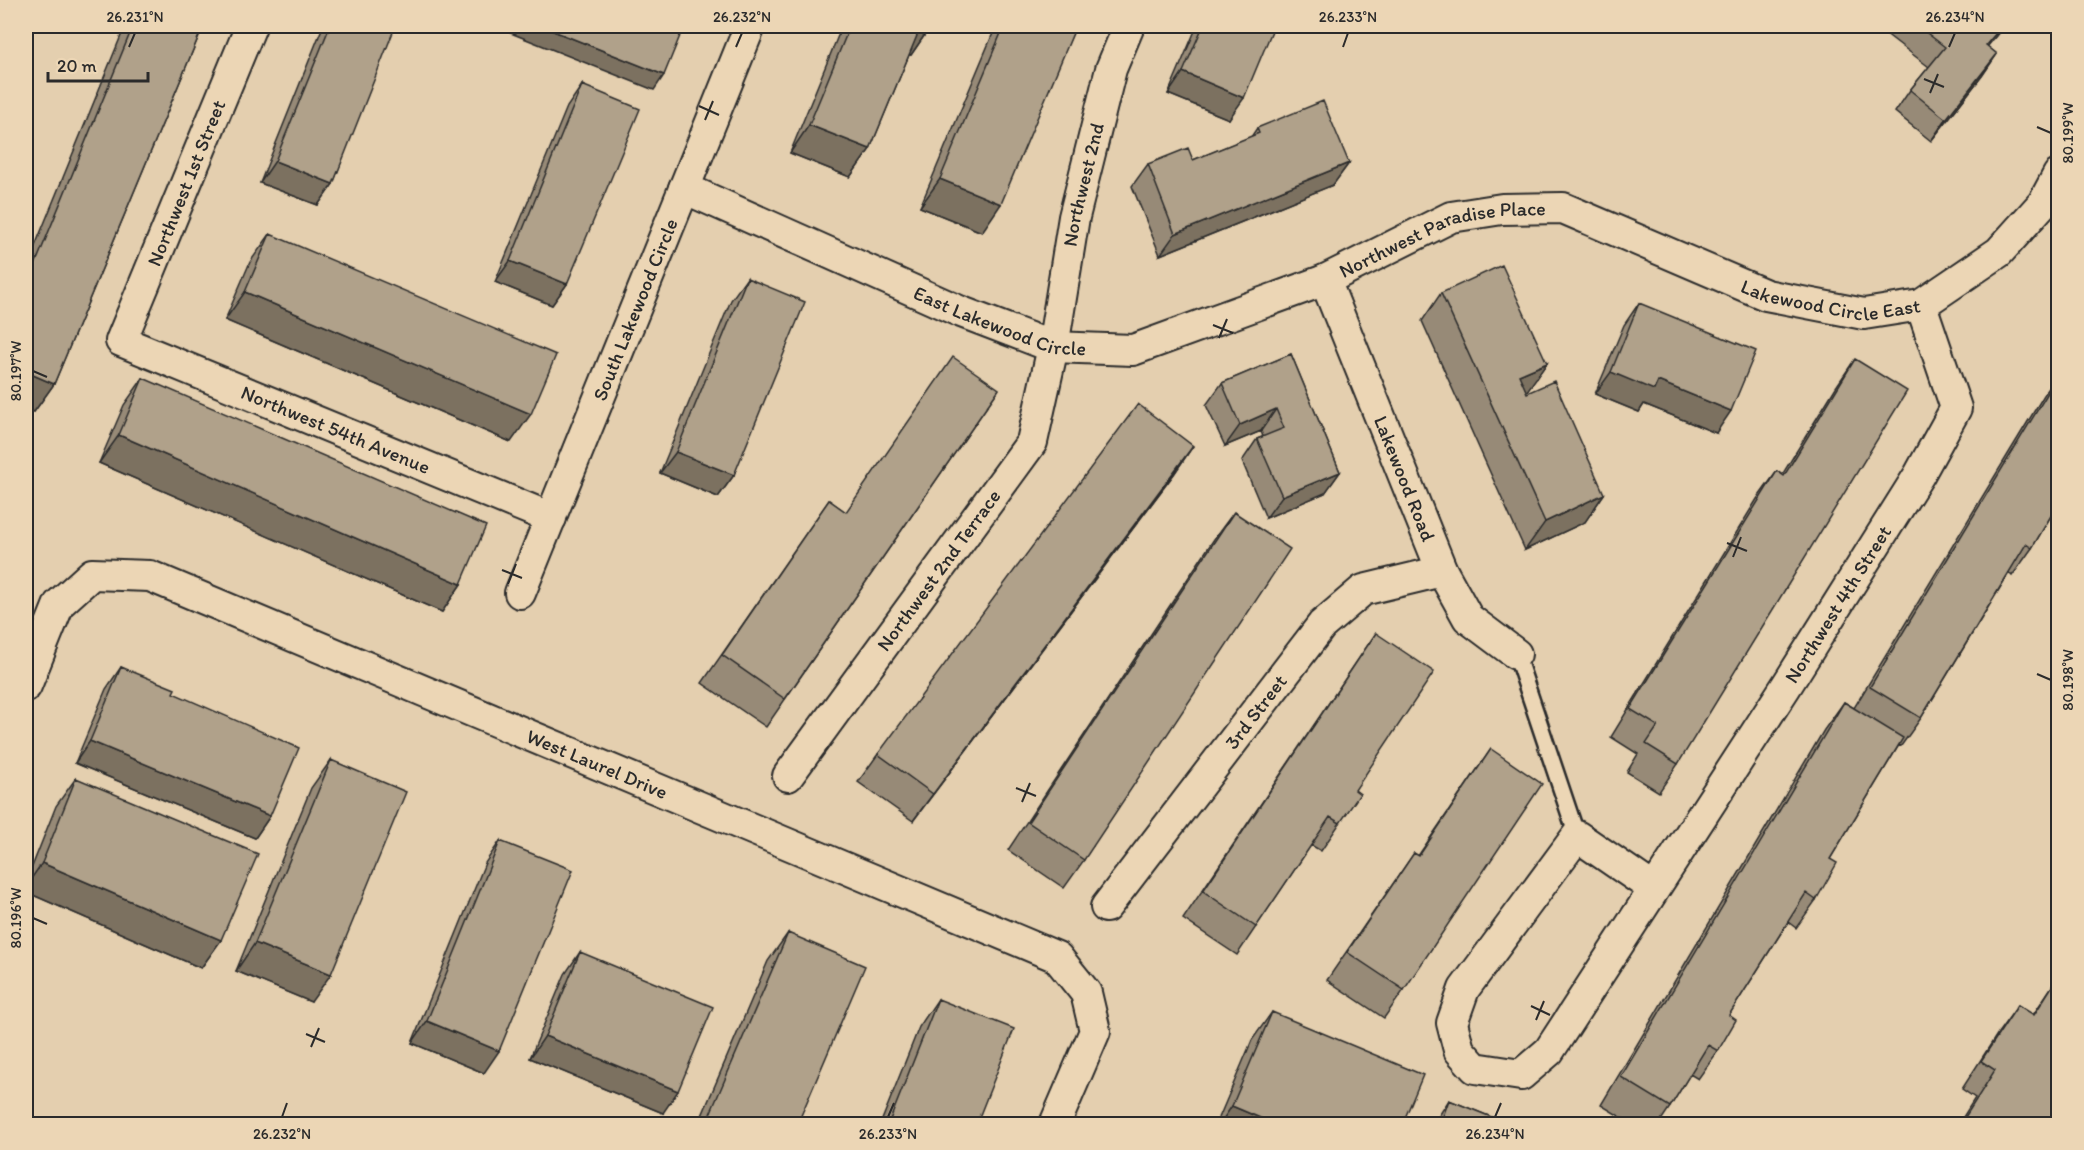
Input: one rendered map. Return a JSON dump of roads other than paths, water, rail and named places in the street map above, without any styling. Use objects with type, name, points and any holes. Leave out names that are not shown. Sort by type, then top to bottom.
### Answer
[{"type":"street","name":"Northwest 1st Street","points":[[121,341],[251,26]]},
{"type":"street","name":"South Lakewood Circle","points":[[520,593],[750,26]]},
{"type":"street","name":"Northwest 2nd","points":[[1053,347],[1074,217],[1111,69],[1129,26]]},
{"type":"street","name":"Lakewood Circle East","points":[[1563,208],[1766,296],[1864,314],[1921,305],[1999,252],[2043,203],[2058,175]]},
{"type":"street","name":"East Lakewood Circle","points":[[684,188],[959,311],[1053,347],[1133,350],[1325,280]]},
{"type":"street","name":"Northwest Paradise Place","points":[[1325,280],[1451,217],[1502,209],[1563,208]]},
{"type":"street","name":"Lakewood Road","points":[[1325,280],[1442,571],[1468,618],[1516,654]]},
{"type":"street","name":"Northwest 4th Street","points":[[1577,836],[1464,989],[1452,1023],[1459,1050],[1475,1068],[1521,1075],[1549,1051],[1906,495],[1956,408],[1921,305]]},
{"type":"street","name":"Northwest 54th Avenue","points":[[121,341],[551,518]]},
{"type":"street","name":"Northwest 2nd Terrace","points":[[788,776],[1032,442],[1053,347]]},
{"type":"street","name":"3rd Street","points":[[1106,907],[1322,625],[1363,590],[1442,571]]},
{"type":"street","name":"West Laurel Drive","points":[[26,686],[59,604],[92,574],[150,576],[1057,957],[1086,993],[1095,1032],[1055,1125]]},
{"type":"street","points":[[1577,836],[1654,889]]},
{"type":"lane","points":[[1516,654],[1577,836]]}]
